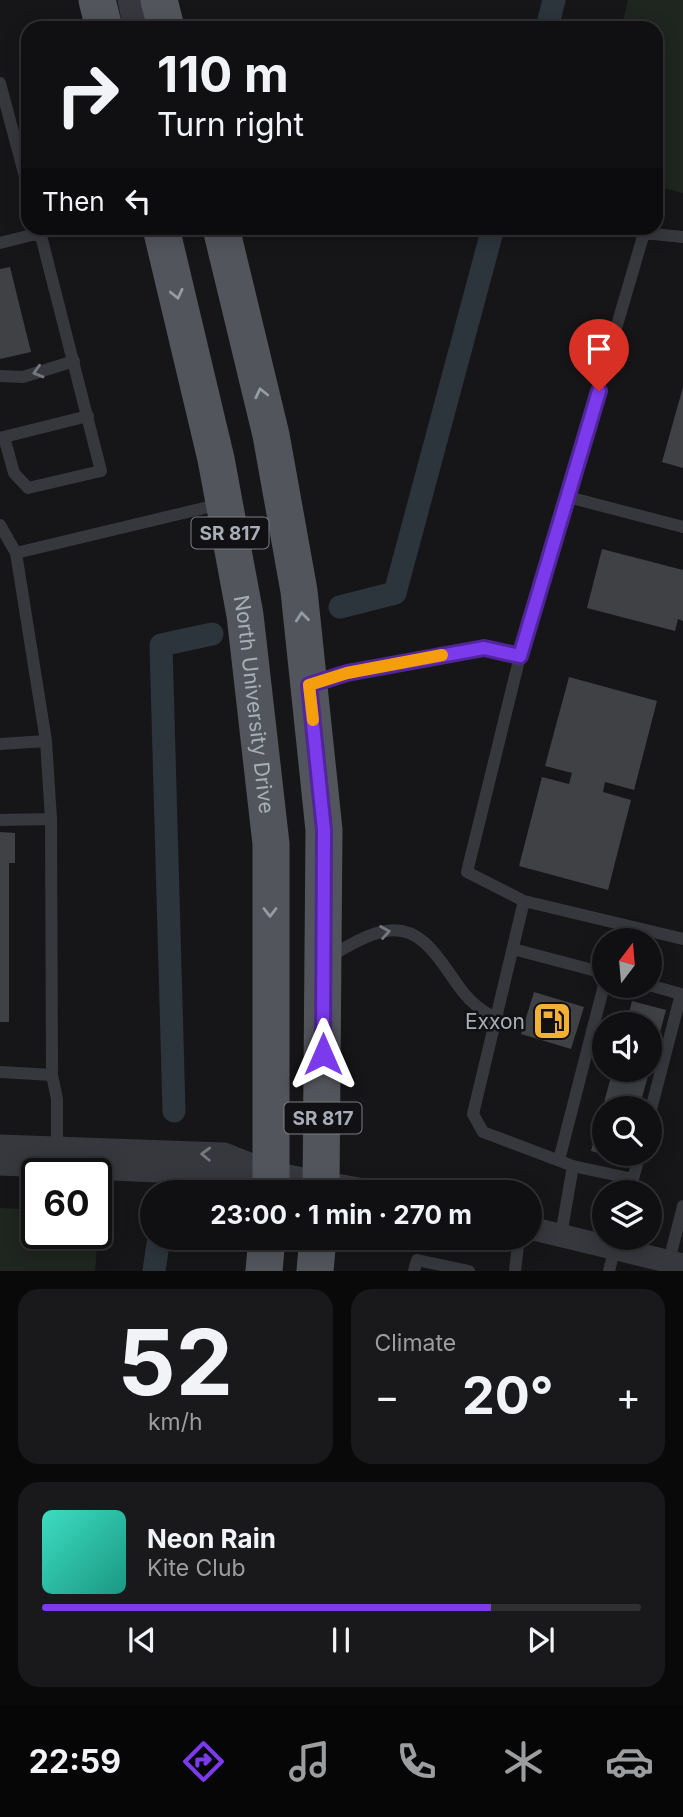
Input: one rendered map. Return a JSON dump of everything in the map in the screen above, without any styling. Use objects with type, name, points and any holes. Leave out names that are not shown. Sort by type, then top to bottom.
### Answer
[{"type":"main road","points":[[97,0],[102,21]]},
{"type":"main road","points":[[159,0],[164,21]]},
{"type":"main road","name":"North University Drive","points":[[163,235],[213,446],[245,615],[271,844],[271,1180]]},
{"type":"main road","name":"SR 817","points":[[223,235],[271,435],[299,591],[309,685],[324,830],[322,1180]]},
{"type":"main road","points":[[264,1271],[266,1250]]},
{"type":"main road","points":[[315,1271],[317,1250]]},
{"type":"street","points":[[129,0],[134,21]]},
{"type":"street","points":[[0,1146],[224,1154],[268,1180]]},
{"type":"street","points":[[0,1164],[224,1174],[259,1180]]},
{"type":"street","points":[[542,1231],[592,1242]]},
{"type":"street","points":[[626,1250],[676,1263]]},
{"type":"lane","points":[[0,83],[21,162]]},
{"type":"lane","points":[[0,243],[24,235]]},
{"type":"lane","points":[[40,235],[74,361],[88,416],[101,471],[28,488],[14,473],[2,438],[88,416]]},
{"type":"lane","points":[[643,235],[520,656],[467,872],[524,901],[683,939]]},
{"type":"lane","points":[[663,235],[683,237]]},
{"type":"lane","points":[[0,376],[23,377],[74,361]]},
{"type":"lane","points":[[568,497],[683,527]]},
{"type":"lane","points":[[16,553],[225,503]]},
{"type":"lane","points":[[0,525],[16,553],[46,741],[51,819],[52,1075],[57,1099],[57,1149]]},
{"type":"lane","points":[[309,685],[347,673],[484,648],[520,656]]},
{"type":"lane","points":[[0,744],[46,741]]},
{"type":"lane","points":[[0,820],[51,819]]},
{"type":"lane","points":[[524,901],[473,1114],[483,1132],[573,1166],[633,1179],[636,1166]]},
{"type":"lane","points":[[324,960],[373,934],[399,930],[424,941],[464,993],[478,1008],[496,1019]]},
{"type":"lane","points":[[513,949],[592,970]]},
{"type":"lane","points":[[654,1096],[681,994],[662,989]]},
{"type":"lane","points":[[559,1160],[601,998]]},
{"type":"lane","points":[[0,1072],[52,1075]]},
{"type":"lane","points":[[561,1235],[573,1166]]},
{"type":"lane","points":[[676,1263],[683,1206]]},
{"type":"lane","points":[[515,1271],[517,1250]]},
{"type":"lane","points":[[609,1271],[614,1250]]},
{"type":"lane","points":[[414,1271],[417,1260],[469,1271]]},
{"type":"shaded area","points":[[628,0],[683,0],[683,193],[663,188],[663,21],[623,21]]},
{"type":"shaded area","points":[[0,1208],[21,1209],[21,1249],[97,1249],[95,1271],[0,1271]]},
{"type":"building","points":[[10,267],[31,352],[0,359],[0,269]]},
{"type":"building","points":[[683,387],[683,468],[662,462]]},
{"type":"building","points":[[602,549],[683,570],[683,621],[678,619],[675,631],[587,608]]},
{"type":"building","points":[[569,677],[657,701],[634,790],[605,782],[603,792],[631,800],[608,890],[519,866],[542,777],[569,784],[572,773],[545,766]]},
{"type":"building","points":[[0,832],[15,833],[15,863],[9,863],[9,1022],[0,1022]]},
{"type":"building","name":"Exxon","points":[[534,992],[584,1007],[571,1049],[521,1034]]},
{"type":"building","points":[[632,1001],[666,1010],[662,1025],[662,1012],[629,1012]]},
{"type":"building","points":[[610,1082],[646,1082],[642,1096],[606,1096]]},
{"type":"waterway","points":[[549,21],[554,0]]},
{"type":"waterway","points":[[340,607],[395,593],[491,235]]},
{"type":"waterway","points":[[174,1111],[161,645],[212,634]]},
{"type":"waterway","points":[[154,1271],[157,1250]]},
{"type":"slow traffic","points":[[313,720],[309,685],[347,673],[442,655]]},
{"type":"place","name":"Exxon","points":[[552,1021]]},
{"type":"route","points":[[323,1054],[324,830],[309,685],[347,673],[484,648],[520,656],[599,391]]}]
